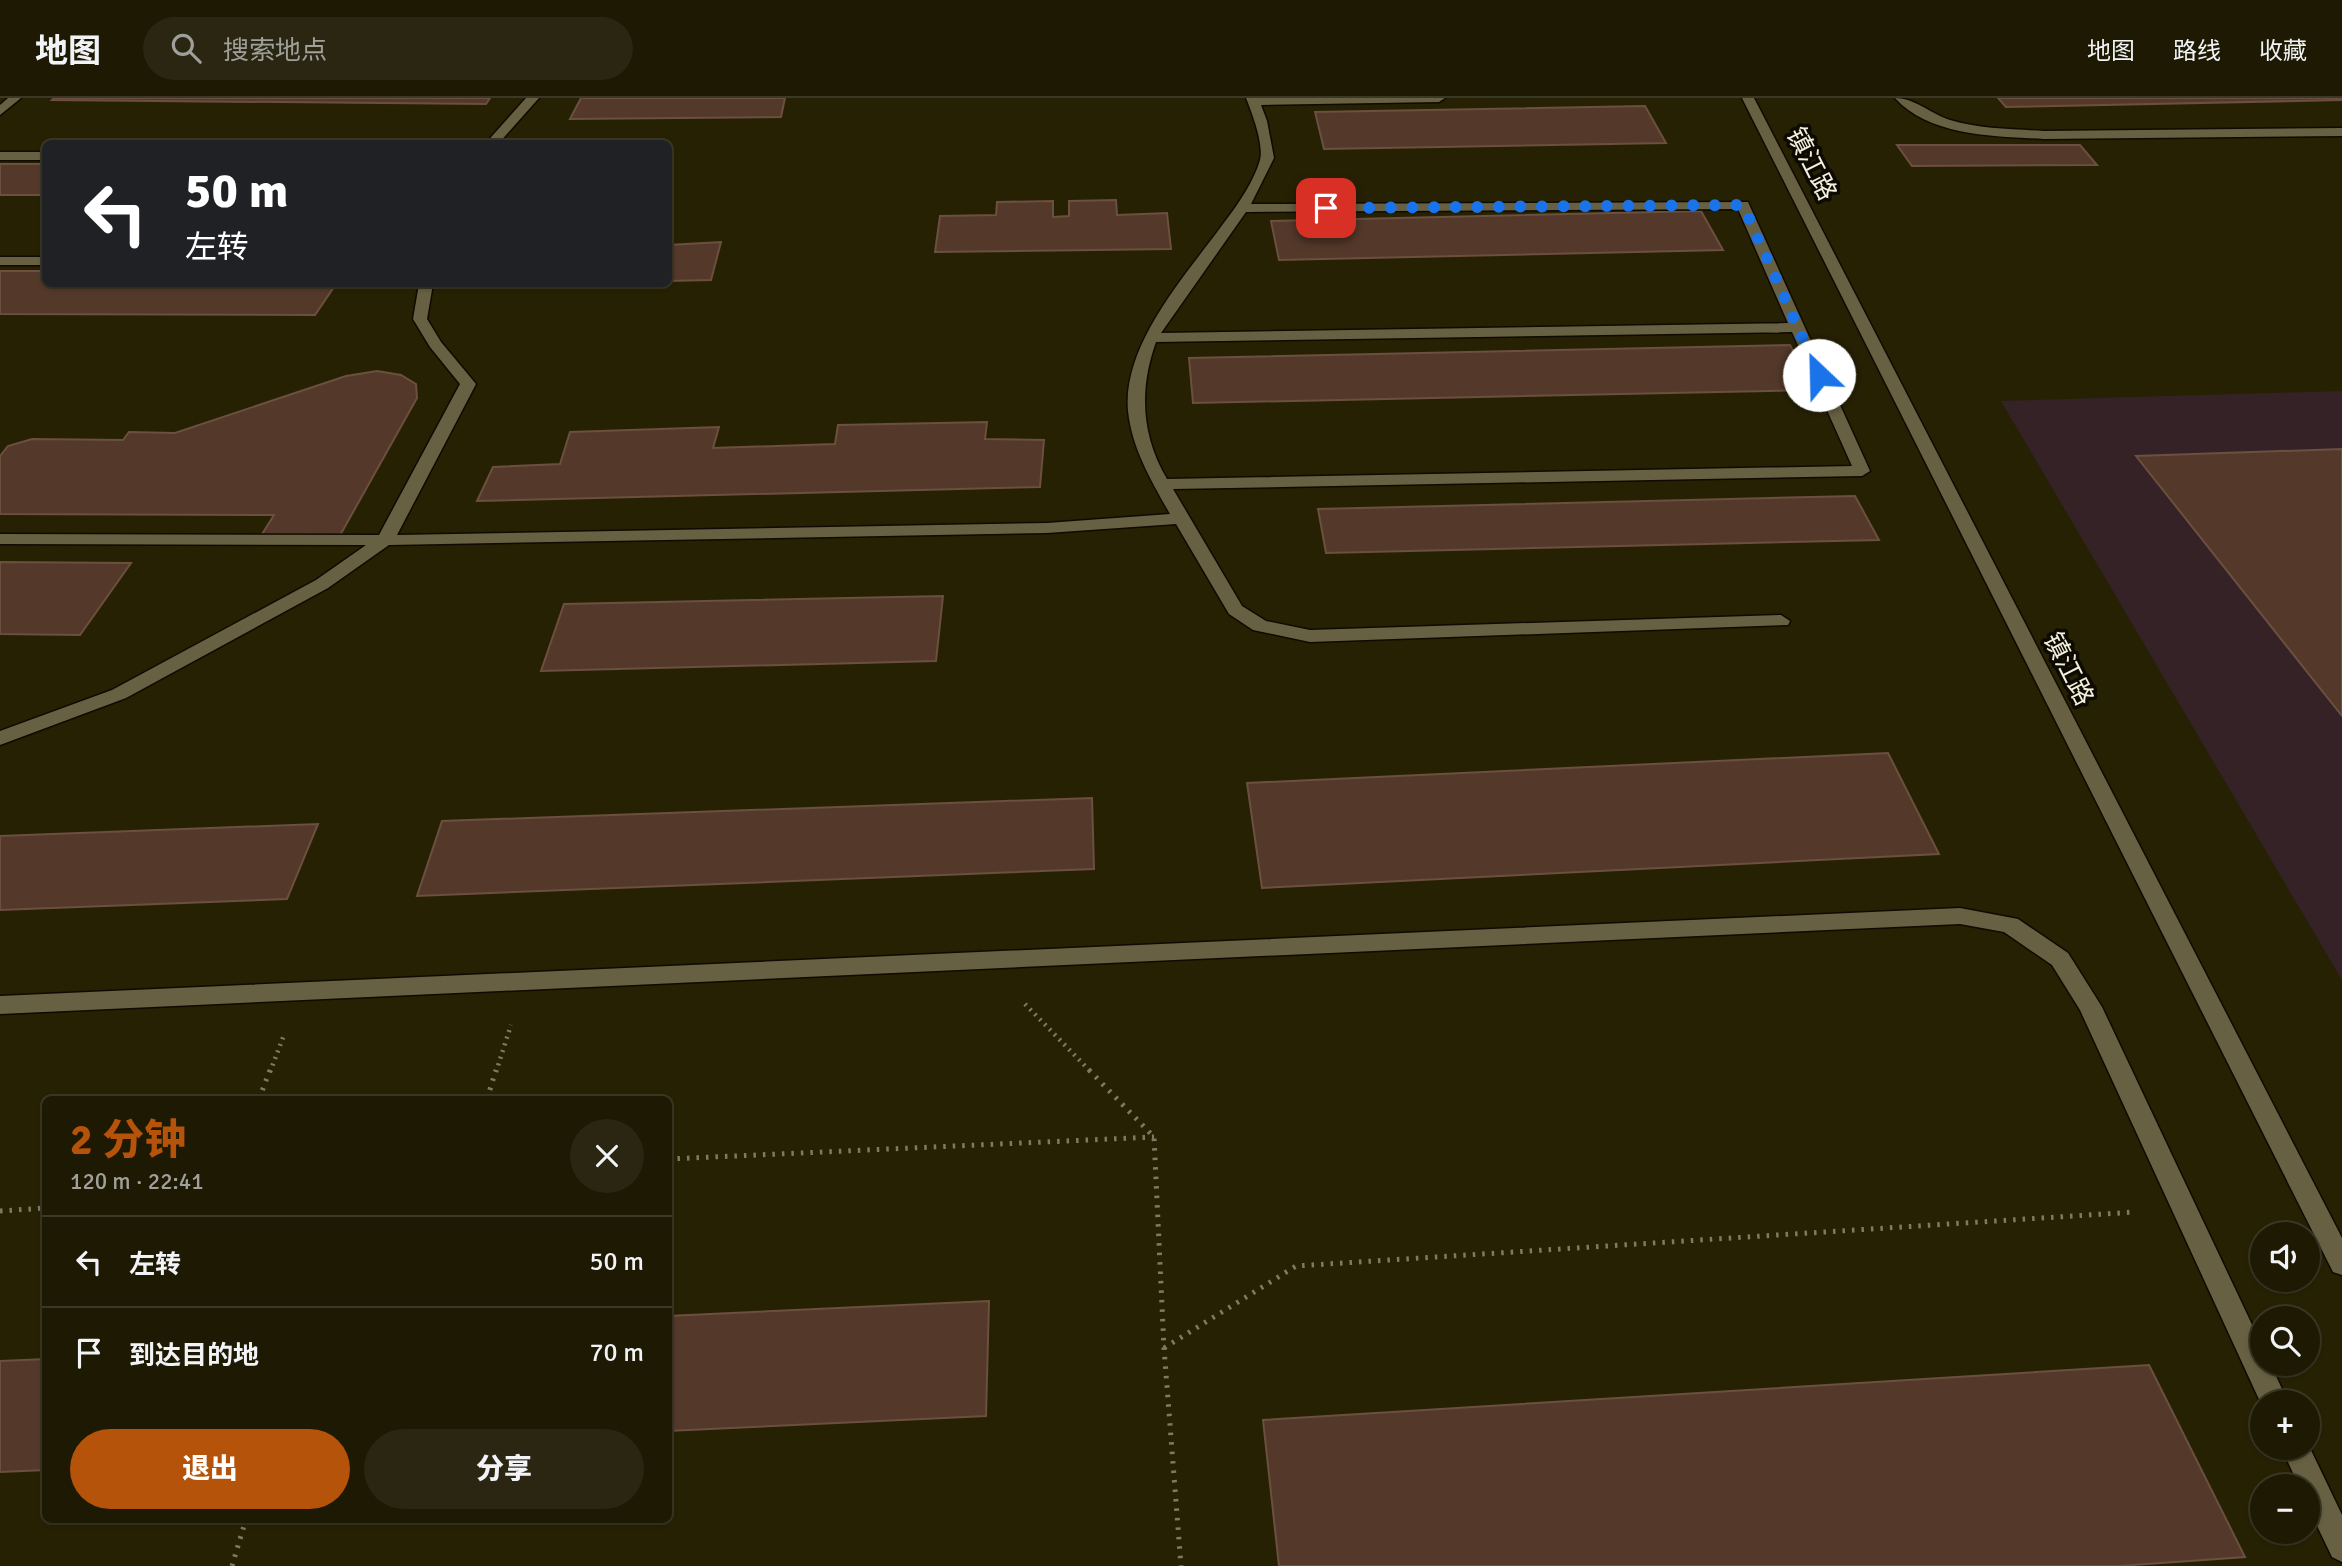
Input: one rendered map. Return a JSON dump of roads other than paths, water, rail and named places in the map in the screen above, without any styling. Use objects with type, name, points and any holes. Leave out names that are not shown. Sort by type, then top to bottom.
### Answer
[{"type":"street","points":[[0,111],[15,98]]},
{"type":"street","points":[[495,140],[533,98]]},
{"type":"street","points":[[1439,98],[1253,100],[1261,121],[1267,158],[1242,208],[1150,338],[1138,371],[1136,411],[1150,464],[1235,610],[1260,626],[1311,636],[1781,621]]},
{"type":"street","name":"镇江路","points":[[1748,98],[2342,1264]]},
{"type":"street","points":[[1901,98],[1931,117],[1999,132],[2044,135],[2342,132]]},
{"type":"street","points":[[0,156],[42,156]]},
{"type":"street","points":[[1162,484],[1862,471],[1743,205],[1242,208]]},
{"type":"street","points":[[0,261],[42,261]]},
{"type":"street","points":[[0,738],[119,694],[322,584],[384,540],[468,384],[435,344],[420,318],[425,287]]},
{"type":"street","points":[[1150,338],[1798,327]]},
{"type":"street","points":[[0,539],[384,540],[1047,527],[1182,518]]},
{"type":"street","points":[[0,1005],[1960,916],[2010,925],[2060,959],[2090,1007],[2268,1390]]},
{"type":"street","points":[[2301,1460],[2342,1547]]}]
